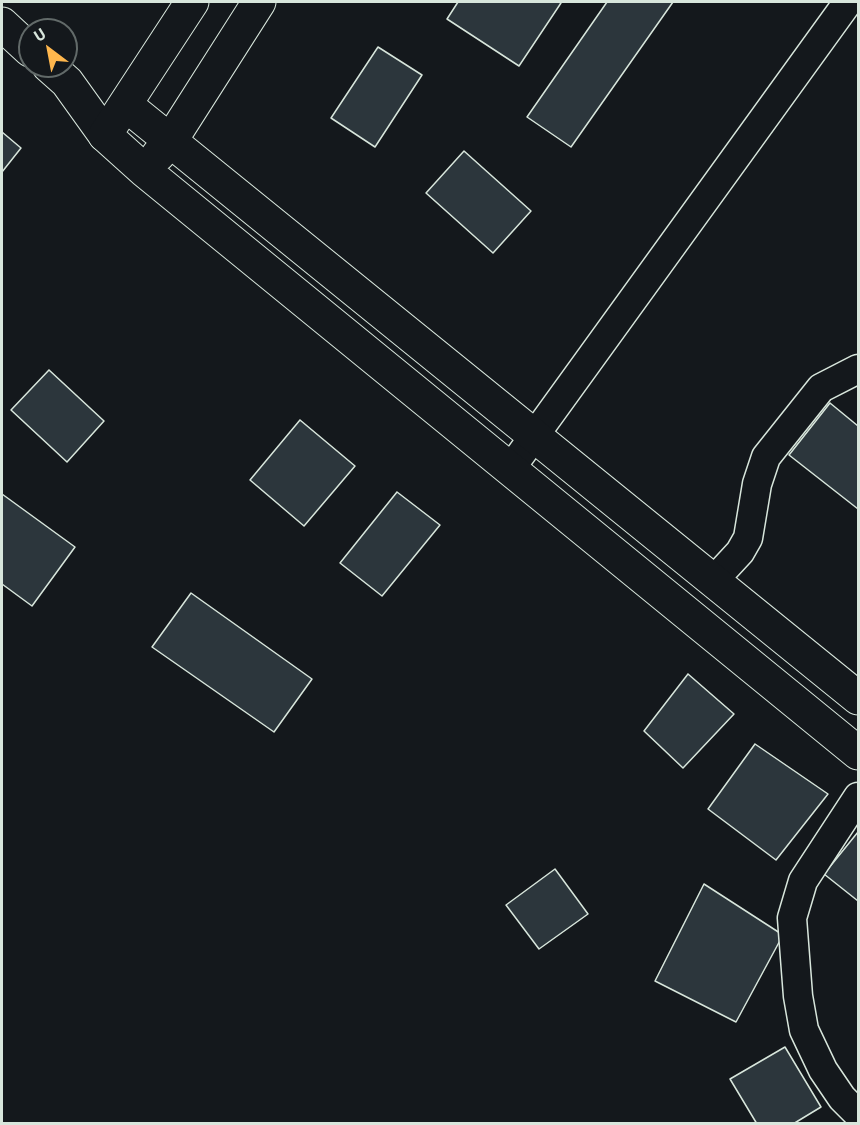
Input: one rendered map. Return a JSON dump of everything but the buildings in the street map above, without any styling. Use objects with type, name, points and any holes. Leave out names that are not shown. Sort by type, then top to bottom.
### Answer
[{"type":"main road","points":[[105,135],[192,2]]},
{"type":"main road","points":[[145,171],[171,140],[259,2]]},
{"type":"main road","points":[[2,24],[18,39]]},
{"type":"main road","points":[[61,78],[105,135],[145,171],[858,753]]},
{"type":"main road","points":[[67,78],[126,105],[171,140],[715,579],[858,698]]},
{"type":"street","points":[[511,468],[848,2]]},
{"type":"street","points":[[715,579],[740,552],[748,538],[757,484],[765,457],[821,388],[858,369]]},
{"type":"street","points":[[858,796],[803,881],[795,899],[792,918],[798,996],[804,1030],[823,1070],[842,1098],[858,1114]]}]
